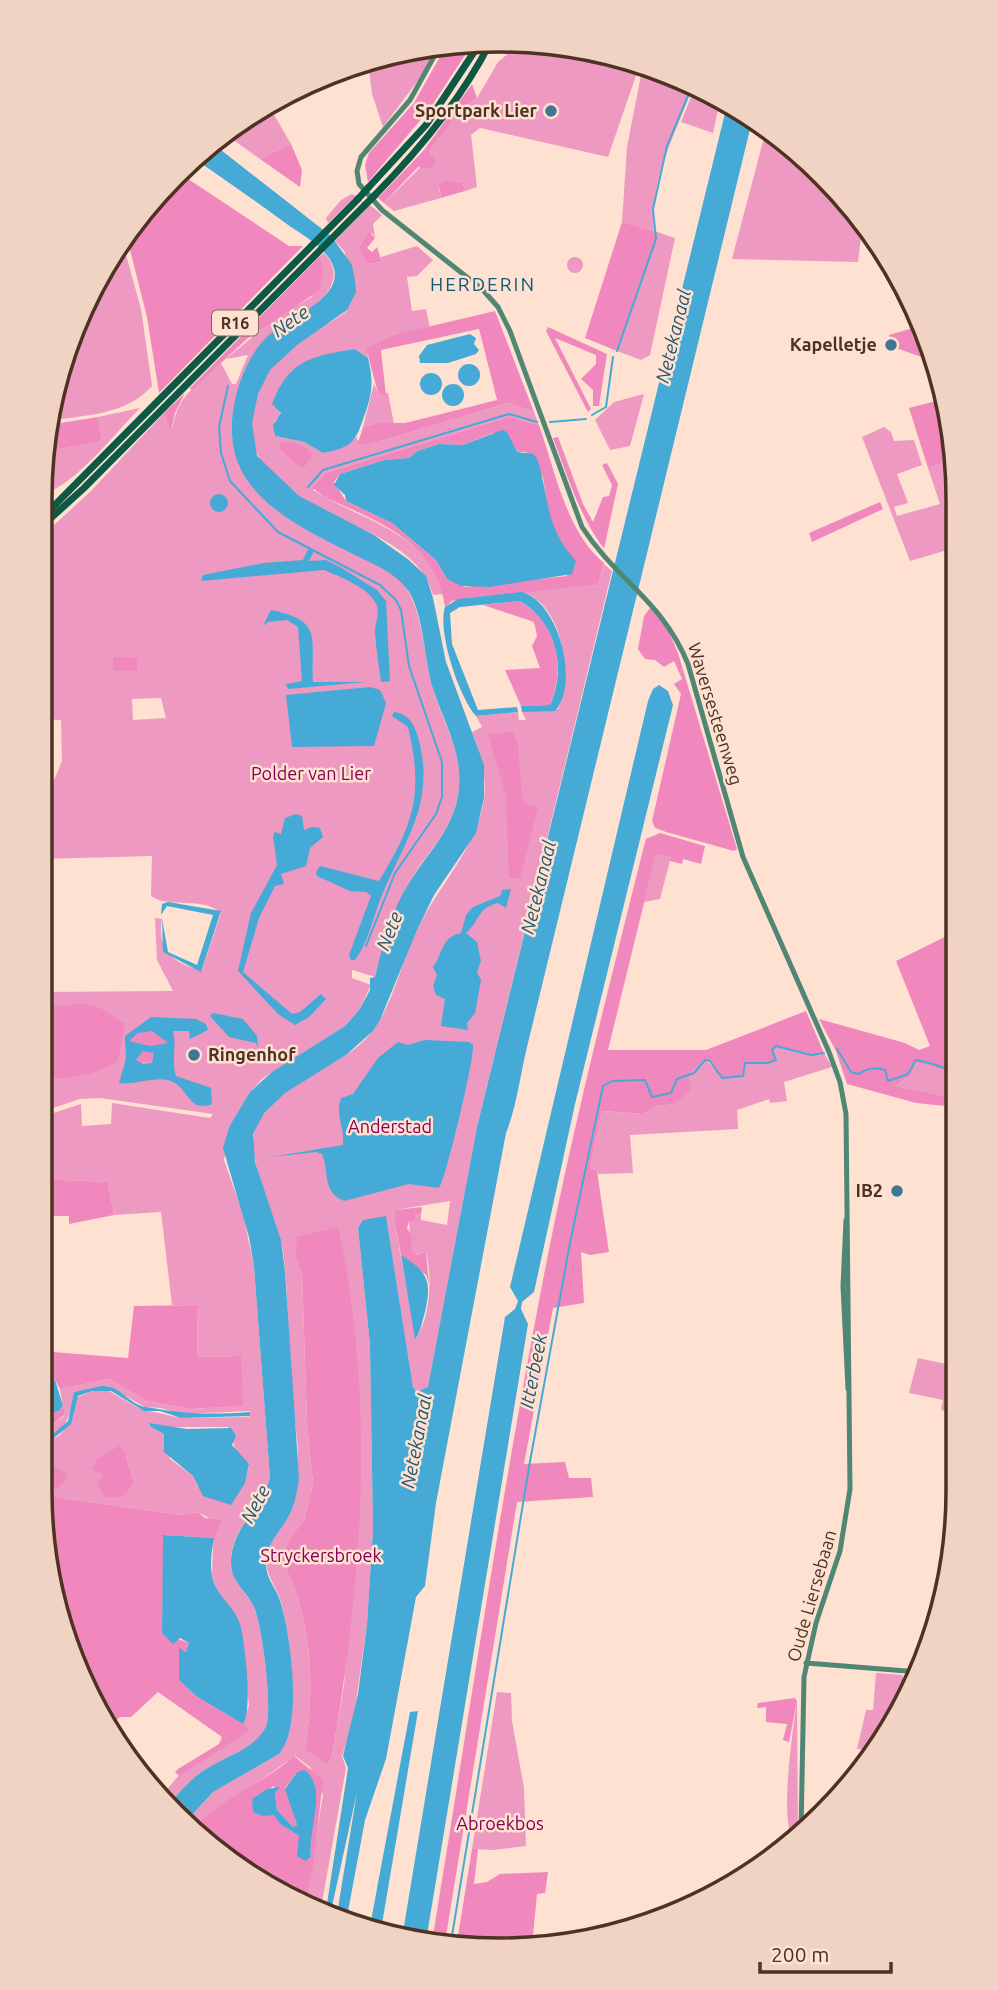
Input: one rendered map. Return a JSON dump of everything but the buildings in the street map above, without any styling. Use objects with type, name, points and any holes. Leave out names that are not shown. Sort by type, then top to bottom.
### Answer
[{"type":"highway","name":"R16","points":[[52,508],[358,199],[426,125],[473,53]]},
{"type":"highway","name":"R16","points":[[52,516],[375,195],[433,131],[484,53]]},
{"type":"main road","name":"Waversesteenweg","points":[[435,57],[410,100],[361,157],[357,171],[359,184],[382,210],[478,285],[498,307],[510,331],[577,517],[602,554],[649,599],[678,640],[688,664],[743,857],[830,1052]]},
{"type":"main road","name":"Oude Liersebaan","points":[[801,1820],[801,1714],[806,1664],[846,1527],[850,1489],[850,1409],[844,1286],[848,1198],[845,1105],[830,1052]]},
{"type":"main road","points":[[806,1664],[907,1671]]},
{"type":"green space","name":"Sportpark Lier","points":[[510,52],[528,53],[586,61],[637,74],[608,157],[480,128],[471,135],[477,187],[465,191],[463,183],[439,188],[441,198],[394,211],[384,203],[432,156],[429,151],[460,111],[477,98],[498,62]]},
{"type":"green space","points":[[466,53],[429,110],[368,182],[365,165],[369,153],[414,103],[440,56]]},
{"type":"green space","points":[[431,58],[422,75],[383,127],[372,94],[369,72]]},
{"type":"green space","points":[[641,75],[689,96],[659,177],[653,213],[654,231],[622,222],[627,147]]},
{"type":"green space","points":[[472,84],[477,98],[460,111],[429,151],[435,161],[434,166],[427,169],[418,167],[384,203],[378,198],[424,150]]},
{"type":"green space","points":[[691,97],[718,110],[713,133],[681,122]]},
{"type":"green space","points":[[273,114],[291,144],[260,159],[234,140]]},
{"type":"green space","points":[[763,140],[815,183],[861,238],[858,262],[732,259]]},
{"type":"green space","points":[[291,144],[302,170],[300,187],[260,159]]},
{"type":"green space","points":[[188,179],[289,246],[303,246],[159,393],[147,317],[130,249],[163,205]]},
{"type":"green space","points":[[444,181],[463,183],[465,191],[441,198],[439,185]]},
{"type":"green space","points":[[352,194],[356,196],[328,223],[326,218],[341,200]]},
{"type":"green space","points":[[370,205],[382,215],[373,224],[375,238],[372,233],[359,246],[367,264],[382,262],[381,257],[417,246],[433,260],[417,276],[407,277],[412,311],[426,309],[430,328],[393,335],[367,348],[368,358],[355,349],[304,363],[287,378],[273,403],[281,414],[274,422],[275,436],[304,442],[323,453],[346,445],[357,437],[357,440],[371,444],[508,403],[534,412],[539,425],[509,417],[325,473],[313,490],[408,542],[423,556],[435,573],[443,594],[433,595],[419,568],[394,546],[297,495],[271,474],[255,448],[253,413],[260,387],[270,369],[290,348],[347,311],[345,252],[335,241]]},
{"type":"green space","points":[[622,222],[654,231],[656,239],[617,351],[585,338]]},
{"type":"green space","points":[[654,231],[675,238],[650,355],[641,360],[617,351],[656,239]]},
{"type":"green space","points":[[369,232],[375,238],[367,248],[372,252],[377,247],[382,262],[367,264],[359,247]]},
{"type":"green space","name":"Polder van Lier","points":[[324,253],[333,268],[332,282],[325,296],[256,352],[240,382],[232,433],[239,463],[262,497],[278,511],[315,534],[385,569],[402,583],[409,593],[419,619],[433,689],[454,748],[459,785],[457,800],[447,825],[409,883],[398,905],[375,977],[352,970],[352,978],[371,985],[359,1010],[345,1026],[263,1078],[250,1092],[230,1125],[224,1160],[243,1214],[254,1267],[270,1478],[260,1500],[235,1540],[231,1564],[236,1581],[253,1605],[260,1628],[266,1666],[268,1717],[262,1734],[239,1751],[201,1772],[175,1798],[167,1789],[180,1774],[249,1728],[243,1724],[249,1705],[236,1616],[216,1589],[212,1576],[214,1521],[198,1512],[181,1515],[52,1497],[52,1439],[66,1427],[76,1398],[92,1391],[107,1390],[140,1409],[181,1418],[249,1417],[250,1411],[182,1414],[145,1407],[108,1386],[74,1392],[66,1423],[52,1435],[52,1426],[64,1416],[60,1389],[109,1379],[146,1401],[191,1409],[242,1406],[240,1356],[197,1357],[198,1305],[172,1305],[161,1212],[114,1215],[108,1182],[52,1179],[52,1113],[81,1104],[82,1126],[111,1124],[112,1103],[210,1118],[213,1114],[100,1098],[80,1099],[52,1108],[52,992],[173,991],[157,960],[155,918],[162,919],[162,939],[170,954],[192,968],[202,970],[221,913],[205,905],[167,902],[151,896],[152,856],[52,859],[52,785],[62,761],[61,720],[52,720],[52,527],[90,492],[164,413],[172,429],[184,398],[221,363],[232,384],[236,384],[248,355],[226,359],[275,318],[312,297],[319,257]],"holes":[[[161,698],[166,718],[133,720],[132,699]],[[151,1427],[228,1427],[237,1454],[249,1465],[245,1482],[238,1492],[198,1487],[193,1476],[170,1459],[164,1434]],[[125,1453],[134,1483],[102,1479],[101,1473]]]},
{"type":"green space","points":[[126,254],[141,309],[152,386],[130,403],[91,415],[60,419],[76,355],[86,328]]},
{"type":"green space","points":[[319,257],[324,270],[319,291],[248,338],[192,390],[190,388]]},
{"type":"green space","points":[[575,257],[583,265],[575,273],[567,265]]},
{"type":"green space","points":[[495,311],[534,412],[508,403],[371,444],[358,443],[363,427],[378,423],[405,423],[497,400],[479,329],[381,350],[386,395],[378,393],[366,348],[393,335]]},
{"type":"green space","points":[[548,327],[607,354],[599,406],[593,406],[593,390],[581,379],[596,364],[596,355],[555,338],[591,409],[588,412],[546,331]]},
{"type":"green space","points":[[912,328],[923,357],[893,347],[889,335]]},
{"type":"green space","points":[[374,384],[378,393],[388,393],[394,424],[378,423],[363,427]]},
{"type":"green space","points":[[185,393],[175,413],[171,430],[164,413]]},
{"type":"green space","points":[[644,394],[630,446],[610,450],[595,420],[614,402]]},
{"type":"green space","points":[[934,401],[944,462],[928,468],[909,408]]},
{"type":"green space","points":[[140,408],[81,470],[52,490],[55,450],[102,441],[98,417]]},
{"type":"green space","points":[[98,417],[102,441],[55,450],[59,423]]},
{"type":"green space","points":[[509,417],[539,425],[571,518],[591,550],[604,563],[598,585],[467,598],[452,601],[445,607],[434,571],[413,545],[384,525],[313,488],[325,473]],"holes":[[[493,433],[512,444],[517,452],[526,452],[543,477],[548,512],[556,537],[566,549],[567,576],[465,587],[447,579],[436,560],[392,523],[346,501],[334,482],[340,474],[384,460],[409,458],[417,451],[439,444],[463,445]]]},
{"type":"green space","points":[[884,427],[891,432],[894,441],[914,440],[922,465],[897,474],[908,503],[894,507],[897,516],[940,504],[928,468],[944,462],[946,550],[910,561],[862,437]]},
{"type":"green space","points":[[558,437],[583,504],[593,522],[603,497],[609,496],[612,485],[602,465],[607,463],[618,484],[604,549],[575,495],[553,438]]},
{"type":"green space","points":[[281,442],[299,444],[312,456],[304,467],[297,465],[279,448]]},
{"type":"green space","points":[[880,502],[883,509],[812,542],[809,533]]},
{"type":"green space","name":"Anderstad","points":[[604,564],[612,571],[477,1127],[428,1388],[417,1392],[413,1387],[386,1217],[363,1220],[358,1228],[370,1345],[373,1530],[367,1624],[353,1722],[342,1756],[346,1768],[322,1901],[306,1893],[323,1795],[310,1767],[295,1756],[200,1823],[192,1815],[213,1792],[279,1754],[291,1724],[293,1705],[289,1642],[283,1609],[266,1563],[272,1538],[293,1489],[298,1463],[290,1383],[286,1284],[280,1237],[257,1169],[253,1136],[257,1123],[280,1095],[345,1056],[372,1032],[380,1021],[417,930],[474,834],[480,817],[485,782],[472,732],[482,727],[476,716],[518,712],[519,720],[526,720],[522,712],[558,709],[562,695],[564,660],[556,625],[536,599],[522,592],[598,585]],"holes":[[[450,1201],[447,1225],[421,1220],[421,1215],[414,1214],[416,1221],[409,1220],[411,1251],[416,1255],[426,1251],[429,1272],[425,1319],[416,1338],[394,1220],[395,1210]],[[302,1272],[356,1548],[344,1685],[332,1756],[327,1765],[305,1750],[310,1701],[309,1652],[300,1605],[281,1559],[290,1538],[304,1520],[313,1483],[307,1423]]]},
{"type":"green space","points":[[520,601],[543,621],[555,647],[557,676],[550,705],[521,706],[505,670],[540,668],[532,646],[537,636],[534,622],[483,605]]},
{"type":"green space","points":[[650,608],[666,625],[678,653],[737,849],[734,851],[655,828],[652,821],[681,694],[674,684],[682,679],[674,661],[664,667],[655,660],[645,659],[638,649],[644,616]]},
{"type":"green space","points":[[113,657],[137,658],[137,671],[113,670]]},
{"type":"green space","points":[[513,732],[518,745],[522,797],[525,804],[538,807],[520,878],[509,878],[506,796],[488,734]]},
{"type":"green space","points":[[660,833],[705,846],[701,864],[683,859],[682,864],[670,861],[671,857],[656,854],[608,1050],[706,1050],[806,1011],[824,1053],[811,1055],[776,1046],[772,1050],[776,1060],[768,1063],[745,1063],[743,1076],[722,1078],[710,1061],[705,1060],[688,1075],[691,1090],[673,1104],[657,1106],[643,1114],[602,1111],[590,1168],[597,1171],[609,1252],[590,1255],[581,1252],[584,1303],[553,1308],[524,1464],[565,1462],[569,1478],[591,1478],[593,1497],[517,1502],[446,1935],[433,1933],[512,1449],[553,1230],[646,839]]},
{"type":"green space","points":[[656,853],[671,857],[660,899],[644,902]]},
{"type":"green space","points":[[946,936],[946,1071],[916,1062],[911,1075],[895,1086],[946,1096],[946,1106],[916,1103],[847,1084],[836,1051],[819,1019],[905,1043],[919,1050],[930,1046],[896,961]]},
{"type":"green space","points":[[83,1004],[102,1009],[125,1024],[118,1061],[81,1076],[52,1078],[52,1006]]},
{"type":"green space","points":[[149,1031],[166,1039],[168,1043],[150,1046],[129,1041],[138,1032]]},
{"type":"green space","points":[[776,1046],[811,1055],[824,1053],[832,1067],[784,1082],[787,1101],[770,1103],[769,1099],[737,1110],[738,1129],[630,1135],[633,1173],[598,1174],[590,1168],[602,1111],[643,1114],[657,1106],[673,1104],[688,1075],[705,1060],[716,1068],[744,1073],[745,1063],[768,1063],[776,1060],[772,1050]]},
{"type":"green space","points":[[141,1051],[155,1053],[152,1062],[136,1060]]},
{"type":"green space","points":[[916,1062],[946,1071],[946,1096],[895,1086],[911,1075]]},
{"type":"green space","points":[[52,1179],[108,1182],[114,1215],[69,1224],[69,1216],[52,1216]]},
{"type":"green space","points":[[422,1207],[421,1215],[415,1214],[416,1221],[409,1221],[407,1228],[412,1236],[411,1251],[417,1255],[426,1251],[429,1284],[426,1275],[401,1255],[394,1220],[395,1210]]},
{"type":"green space","name":"Stryckersbroek","points":[[338,1227],[350,1292],[357,1358],[361,1425],[360,1492],[351,1625],[332,1756],[327,1765],[305,1750],[310,1701],[309,1652],[300,1605],[281,1559],[290,1538],[304,1520],[313,1483],[307,1423],[302,1272],[296,1257],[297,1237]]},
{"type":"green space","points":[[198,1305],[197,1357],[241,1356],[243,1406],[191,1409],[146,1401],[109,1379],[60,1389],[52,1379],[53,1352],[128,1358],[134,1306]]},
{"type":"green space","points":[[918,1358],[946,1364],[946,1411],[941,1410],[943,1400],[909,1393]]},
{"type":"green space","points":[[64,1406],[64,1415],[52,1426],[52,1412]]},
{"type":"green space","points":[[119,1446],[125,1453],[134,1483],[122,1497],[104,1497],[97,1482],[102,1479],[101,1473],[91,1470],[97,1459]]},
{"type":"green space","points":[[52,1466],[66,1473],[66,1480],[57,1488],[52,1488]]},
{"type":"green space","points":[[52,1497],[181,1515],[198,1512],[205,1518],[222,1520],[214,1538],[164,1535],[162,1633],[189,1643],[186,1652],[179,1649],[179,1680],[196,1696],[250,1728],[179,1776],[175,1772],[178,1769],[219,1744],[222,1737],[158,1692],[131,1717],[120,1717],[116,1720],[112,1714],[76,1635],[56,1549]]},
{"type":"green space","points":[[876,1673],[903,1675],[886,1714],[863,1749],[857,1749],[866,1710],[873,1710]]},
{"type":"green space","name":"Abroekbos","points":[[497,1692],[511,1693],[512,1721],[524,1788],[526,1846],[494,1850],[472,1849]]},
{"type":"green space","points":[[795,1698],[797,1701],[789,1742],[783,1740],[787,1724],[766,1722],[766,1707],[757,1708],[758,1703]]},
{"type":"green space","points":[[797,1701],[798,1823],[790,1829],[787,1792]]},
{"type":"green space","points":[[294,1756],[323,1780],[313,1866],[307,1893],[251,1862],[200,1822],[219,1806]],"holes":[[[297,1772],[314,1782],[310,1837],[311,1856],[299,1847],[299,1836],[280,1824],[275,1815],[267,1814],[252,1799],[274,1786],[277,1810],[293,1827],[297,1825],[285,1788]]]},
{"type":"green space","points":[[472,1849],[478,1849],[474,1884],[487,1882],[500,1874],[548,1872],[545,1893],[537,1894],[533,1936],[458,1936]]},
{"type":"water","name":"Netekanaal","points":[[725,114],[750,130],[516,1101],[506,1133],[436,1503],[425,1586],[416,1597],[386,1759],[365,1820],[348,1911],[338,1908],[357,1792],[332,1906],[327,1904],[348,1768],[343,1756],[358,1694],[367,1624],[373,1530],[370,1345],[358,1228],[363,1220],[386,1216],[413,1387],[417,1392],[428,1387],[477,1127]]},
{"type":"water","name":"Nete","points":[[221,150],[331,236],[352,265],[356,292],[347,310],[297,345],[270,370],[258,394],[252,423],[257,456],[299,496],[374,535],[426,576],[446,662],[484,765],[484,798],[476,833],[434,895],[373,1031],[346,1055],[285,1093],[264,1113],[253,1134],[255,1162],[281,1240],[285,1271],[299,1478],[292,1509],[271,1544],[266,1568],[280,1601],[285,1622],[291,1661],[293,1704],[291,1724],[279,1754],[213,1792],[192,1815],[175,1798],[201,1772],[239,1751],[262,1734],[268,1717],[266,1666],[260,1628],[253,1605],[239,1586],[231,1564],[235,1540],[260,1500],[270,1478],[254,1267],[249,1237],[223,1148],[230,1125],[250,1092],[272,1072],[345,1026],[359,1010],[370,990],[370,978],[375,977],[397,905],[448,825],[459,786],[455,749],[433,689],[418,613],[409,592],[386,571],[285,517],[254,489],[235,454],[232,440],[234,408],[237,391],[250,360],[268,336],[315,304],[333,284],[335,271],[329,258],[314,243],[203,165]]},
{"type":"water","points":[[470,334],[476,338],[474,344],[479,350],[476,354],[448,363],[420,363],[419,356],[427,345]]},
{"type":"water","points":[[355,349],[368,358],[372,385],[360,429],[353,440],[342,448],[323,453],[304,442],[275,436],[273,425],[281,413],[272,404],[294,369],[326,354]]},
{"type":"water","points":[[469,364],[479,371],[480,375],[473,385],[469,386],[459,379],[458,375],[465,365]]},
{"type":"water","points":[[431,373],[441,380],[442,384],[435,394],[431,395],[421,388],[420,384],[427,374]]},
{"type":"water","points":[[453,384],[463,391],[464,395],[457,405],[453,406],[443,399],[442,395],[449,385]]},
{"type":"water","points":[[502,430],[507,432],[517,452],[534,454],[538,461],[554,525],[576,561],[572,574],[489,587],[461,586],[447,579],[436,560],[392,523],[346,501],[345,495],[334,485],[340,474],[384,460],[409,458],[417,451],[439,444],[463,445]]},
{"type":"water","points":[[219,494],[225,497],[228,503],[225,509],[219,512],[213,509],[210,503],[213,497]]},
{"type":"water","points":[[308,549],[314,551],[309,561],[326,560],[340,567],[377,590],[386,601],[390,681],[381,682],[375,633],[377,606],[368,594],[354,584],[324,570],[201,581],[203,575],[264,563],[303,560]]},
{"type":"water","points":[[522,592],[535,599],[546,611],[562,645],[566,682],[562,699],[555,711],[522,712],[521,706],[550,705],[558,676],[555,647],[550,633],[532,610],[520,601],[460,607],[450,613],[452,644],[478,710],[517,707],[518,712],[476,716],[469,707],[451,663],[444,631],[445,607],[458,599]]},
{"type":"water","points":[[271,610],[288,614],[307,625],[313,641],[313,682],[366,682],[288,689],[286,684],[302,681],[298,627],[287,620],[268,622],[263,626]]},
{"type":"water","points":[[659,685],[668,691],[673,705],[575,1104],[534,1292],[522,1302],[521,1309],[528,1324],[428,1932],[412,1929],[404,1927],[505,1317],[515,1309],[518,1301],[510,1287],[653,689]]},
{"type":"water","points":[[370,687],[380,690],[386,703],[374,746],[292,747],[286,695]]},
{"type":"water","points":[[394,712],[410,720],[418,737],[423,760],[421,801],[364,945],[355,960],[351,960],[349,955],[371,896],[366,892],[350,891],[317,876],[316,872],[320,866],[379,881],[401,842],[413,807],[415,771],[408,727],[392,716]]},
{"type":"water","points":[[296,814],[302,816],[304,830],[320,828],[323,837],[310,848],[306,866],[281,874],[284,884],[275,886],[259,918],[243,972],[292,1014],[300,1012],[321,994],[326,999],[309,1017],[295,1025],[278,1014],[238,971],[251,913],[277,865],[273,836],[275,832],[281,834],[285,818]]},
{"type":"water","points":[[511,889],[506,908],[498,903],[486,908],[466,933],[477,942],[481,961],[477,972],[481,980],[475,1013],[467,1023],[468,1030],[441,1026],[445,999],[436,995],[433,986],[437,975],[433,967],[443,947],[450,938],[461,933],[466,915],[473,907],[500,896],[502,890]]},
{"type":"water","points":[[168,902],[221,911],[201,972],[163,952],[162,919],[168,952],[197,965],[213,915],[167,906],[161,915],[162,904]]},
{"type":"water","points":[[213,1013],[243,1019],[257,1036],[258,1048],[256,1043],[229,1037],[210,1016]]},
{"type":"water","points":[[151,1017],[196,1019],[206,1024],[208,1030],[190,1039],[189,1031],[173,1031],[174,1065],[176,1076],[211,1088],[212,1104],[198,1105],[180,1087],[168,1080],[119,1083],[126,1059],[125,1036]],"holes":[[[152,1031],[168,1043],[150,1046],[129,1041],[138,1033]],[[143,1051],[154,1053],[152,1063],[143,1064],[136,1060]]]},
{"type":"water","points":[[425,1040],[469,1042],[473,1045],[459,1119],[439,1188],[409,1184],[344,1201],[329,1187],[322,1154],[316,1152],[271,1157],[343,1145],[339,1111],[341,1098],[353,1094],[378,1058],[398,1042],[408,1045]]},
{"type":"water","points":[[213,1053],[239,1055],[241,1059],[238,1062],[212,1060]]},
{"type":"water","points":[[401,1255],[422,1272],[428,1285],[425,1312],[415,1339]]},
{"type":"water","points":[[52,1379],[55,1380],[63,1406],[59,1411],[52,1412]]},
{"type":"water","points":[[102,1386],[114,1389],[146,1407],[197,1413],[250,1412],[250,1416],[181,1418],[160,1411],[144,1411],[111,1391],[92,1391],[78,1396],[71,1424],[52,1438],[52,1435],[68,1421],[74,1392]]},
{"type":"water","points":[[149,1423],[187,1429],[231,1428],[236,1436],[232,1445],[249,1464],[245,1483],[231,1505],[203,1496],[193,1476],[164,1452],[164,1434]]},
{"type":"water","points":[[163,1535],[214,1538],[211,1558],[213,1579],[237,1618],[243,1637],[248,1693],[243,1724],[196,1696],[179,1680],[179,1648],[186,1652],[189,1643],[180,1638],[173,1644],[162,1633]]},
{"type":"water","points":[[418,1711],[382,1922],[371,1919],[410,1712]]},
{"type":"water","points":[[304,1770],[311,1777],[316,1798],[311,1856],[306,1861],[297,1856],[299,1836],[280,1824],[274,1815],[262,1816],[253,1812],[252,1799],[267,1789],[280,1787],[275,1793],[277,1810],[293,1827],[297,1825],[285,1789],[297,1772]]},
{"type":"waterway","points":[[617,351],[656,239],[653,209],[667,146],[688,95]]},
{"type":"waterway","points":[[592,415],[606,407],[613,357]]},
{"type":"waterway","name":"Nete","points":[[228,386],[219,427],[221,453],[230,481],[278,532],[380,585],[396,600],[401,610],[409,666],[442,762],[442,797],[436,814],[395,873],[366,946]]},
{"type":"waterway","points":[[308,487],[323,470],[509,414],[537,422]]},
{"type":"waterway","points":[[550,422],[586,419]]},
{"type":"waterway","name":"Itterbeek","points":[[452,1935],[529,1467],[570,1243],[603,1086],[612,1081],[645,1080],[652,1097],[671,1093],[677,1079],[694,1073],[705,1060],[710,1061],[722,1078],[743,1076],[745,1063],[768,1063],[776,1060],[772,1050],[776,1046],[811,1055],[824,1053]]},
{"type":"waterway","name":"Itterbeek","points":[[837,1049],[851,1072],[859,1074],[868,1069],[882,1069],[885,1070],[888,1081],[908,1074],[916,1060],[946,1070]]},
{"type":"place","name":"Sportpark Lier","points":[[551,111]]},
{"type":"place","name":"Kapelletje","points":[[891,345]]},
{"type":"place","name":"Ringenhof","points":[[194,1055]]},
{"type":"place","name":"IB2","points":[[897,1191]]},
{"type":"district","name":"HERDERIN","points":[[483,284]]}]
